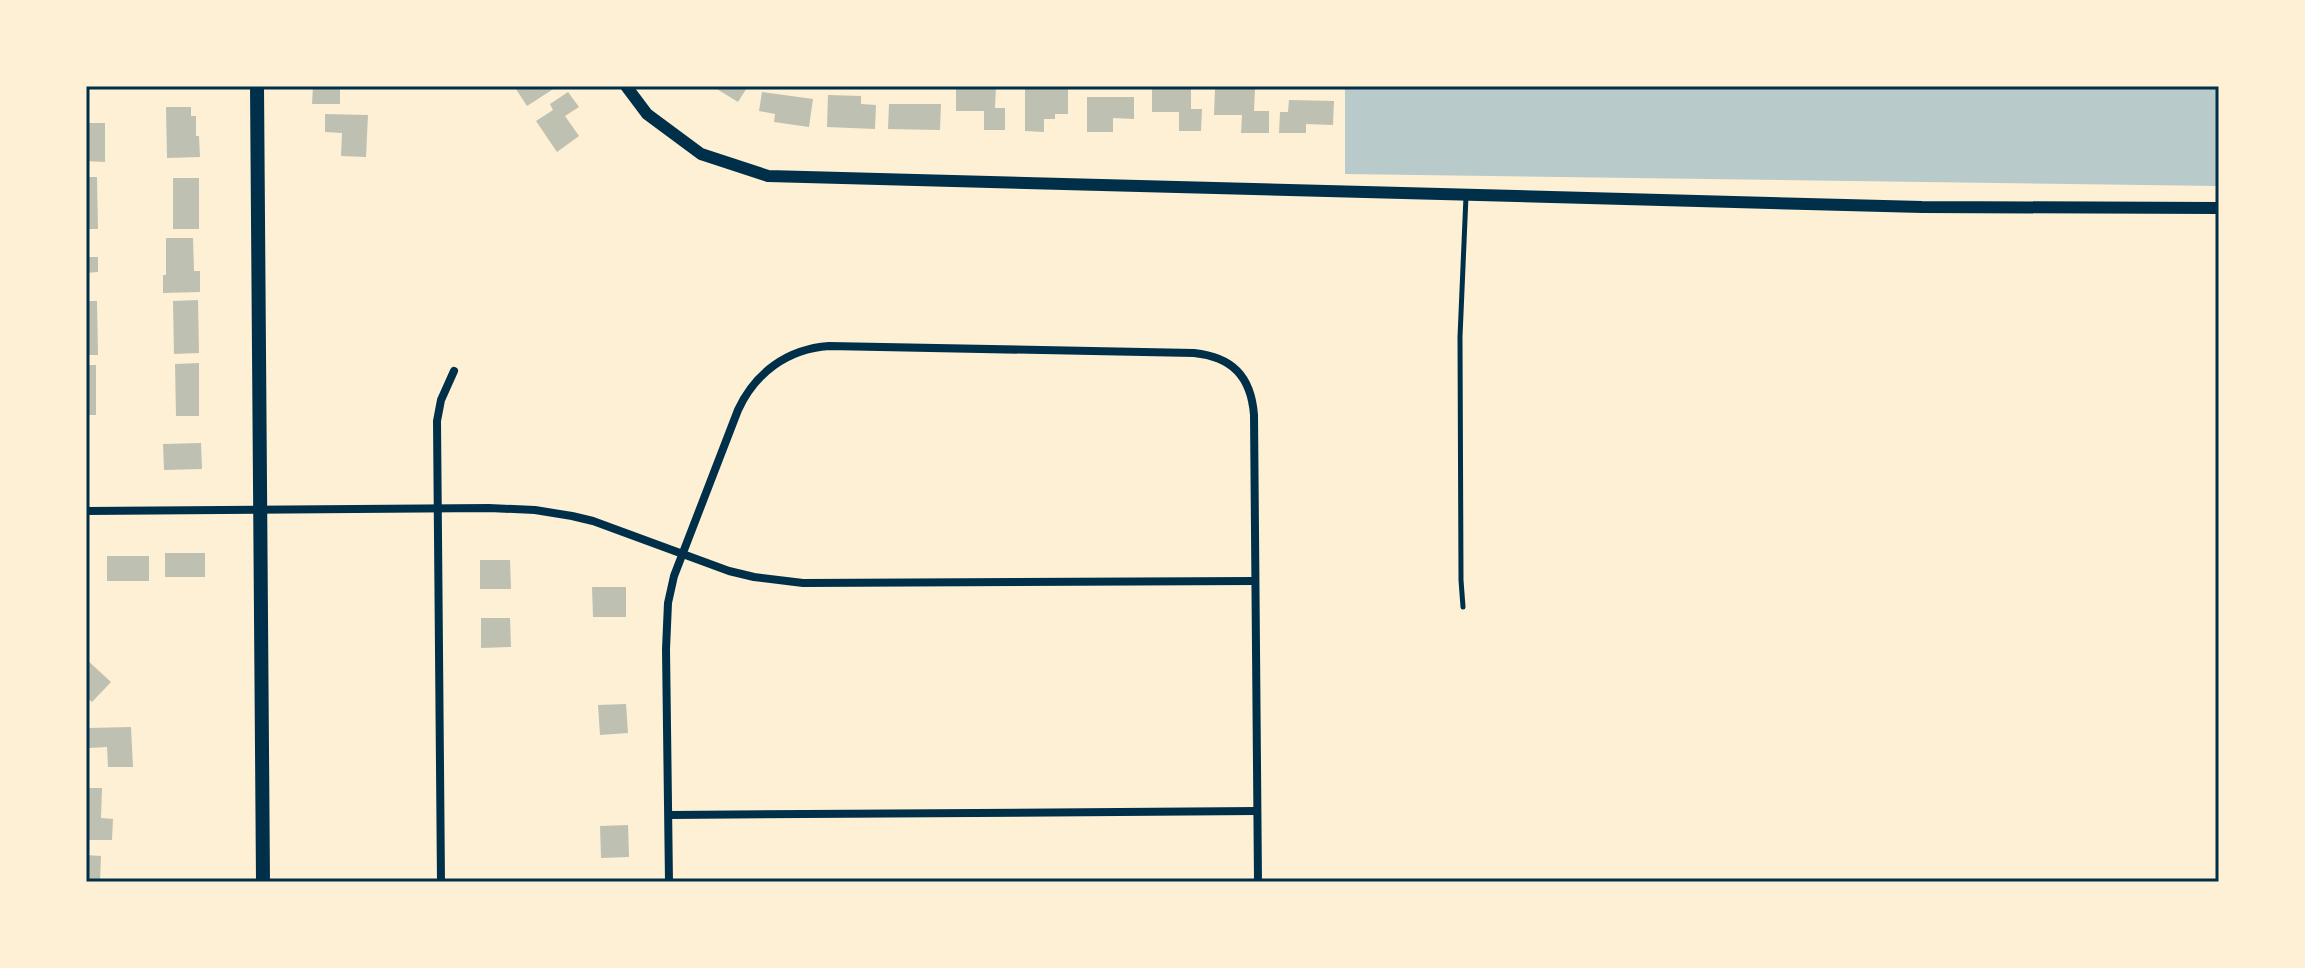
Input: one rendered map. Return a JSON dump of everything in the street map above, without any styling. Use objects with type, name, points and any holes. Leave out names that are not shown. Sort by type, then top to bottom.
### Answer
[{"type":"main road","points":[[257,86],[263,882]]},
{"type":"street","points":[[626,86],[647,114],[701,154],[768,176],[1922,207],[2219,208]]},
{"type":"street","points":[[669,882],[667,629],[671,588],[746,393],[772,366],[798,352],[829,346],[1194,353],[1219,358],[1238,371],[1250,390],[1253,408],[1258,882]]},
{"type":"street","points":[[441,882],[438,409],[454,371]]},
{"type":"street","points":[[86,511],[516,508],[593,521],[742,574],[803,583],[1255,581]]},
{"type":"street","points":[[669,815],[1257,811]]},
{"type":"lane","points":[[1463,607],[1460,337],[1466,195]]},
{"type":"shaded area","points":[[1345,86],[2219,86],[2219,186],[1345,174]]},
{"type":"building","points":[[313,86],[340,86],[340,104],[312,104]]},
{"type":"building","points":[[514,86],[558,86],[527,106]]},
{"type":"building","points":[[712,86],[748,86],[738,102]]},
{"type":"building","points":[[956,86],[996,86],[995,108],[1005,108],[1005,130],[984,130],[984,111],[956,111]]},
{"type":"building","points":[[1025,86],[1068,86],[1068,114],[1055,114],[1055,119],[1044,119],[1044,132],[1025,131]]},
{"type":"building","points":[[1152,86],[1191,87],[1191,109],[1202,109],[1201,131],[1179,131],[1179,112],[1152,112]]},
{"type":"building","points":[[1215,89],[1255,89],[1254,111],[1269,111],[1269,133],[1241,133],[1242,115],[1214,115]]},
{"type":"building","points":[[568,92],[579,107],[565,116],[579,136],[557,152],[536,121],[553,110],[550,104]]},
{"type":"building","points":[[762,92],[813,99],[809,127],[774,122],[775,114],[759,111]]},
{"type":"building","points":[[828,95],[861,96],[861,104],[876,105],[875,129],[827,127]]},
{"type":"building","points":[[1087,97],[1134,97],[1134,119],[1113,118],[1113,132],[1087,132]]},
{"type":"building","points":[[1289,100],[1334,101],[1333,125],[1306,124],[1306,133],[1279,133],[1280,112],[1288,112]]},
{"type":"building","points":[[889,104],[941,104],[940,130],[888,129]]},
{"type":"building","points":[[166,107],[191,107],[191,116],[196,116],[200,157],[167,158]]},
{"type":"building","points":[[325,114],[368,115],[366,157],[341,156],[342,133],[325,132]]},
{"type":"building","points":[[86,123],[105,123],[105,162],[86,161]]},
{"type":"building","points":[[86,177],[97,177],[98,229],[86,229]]},
{"type":"building","points":[[173,178],[199,178],[199,229],[173,229]]},
{"type":"building","points":[[166,238],[193,238],[194,271],[200,271],[200,292],[163,293]]},
{"type":"building","points":[[86,257],[98,257],[98,272],[86,273]]},
{"type":"building","points":[[198,300],[199,353],[174,354],[173,301]]},
{"type":"building","points":[[86,301],[97,301],[98,355],[86,355]]},
{"type":"building","points":[[199,363],[199,416],[176,416],[175,364]]},
{"type":"building","points":[[86,365],[96,365],[96,415],[86,415]]},
{"type":"building","points":[[201,443],[202,469],[164,470],[163,444]]},
{"type":"building","points":[[165,553],[205,553],[205,577],[165,577]]},
{"type":"building","points":[[107,556],[149,556],[149,581],[107,581]]},
{"type":"building","points":[[480,560],[510,560],[511,589],[480,589]]},
{"type":"building","points":[[592,587],[626,587],[626,617],[593,617]]},
{"type":"building","points":[[481,618],[510,618],[511,647],[481,648]]},
{"type":"building","points":[[86,659],[111,682],[92,702],[86,697]]},
{"type":"building","points":[[626,704],[628,733],[600,735],[598,705]]},
{"type":"building","points":[[131,727],[133,767],[108,767],[107,747],[89,748],[89,728]]},
{"type":"building","points":[[86,788],[102,788],[101,818],[113,819],[112,840],[86,840]]},
{"type":"building","points":[[628,825],[629,857],[601,858],[600,826]]},
{"type":"building","points":[[86,855],[101,856],[100,882],[86,882]]}]
